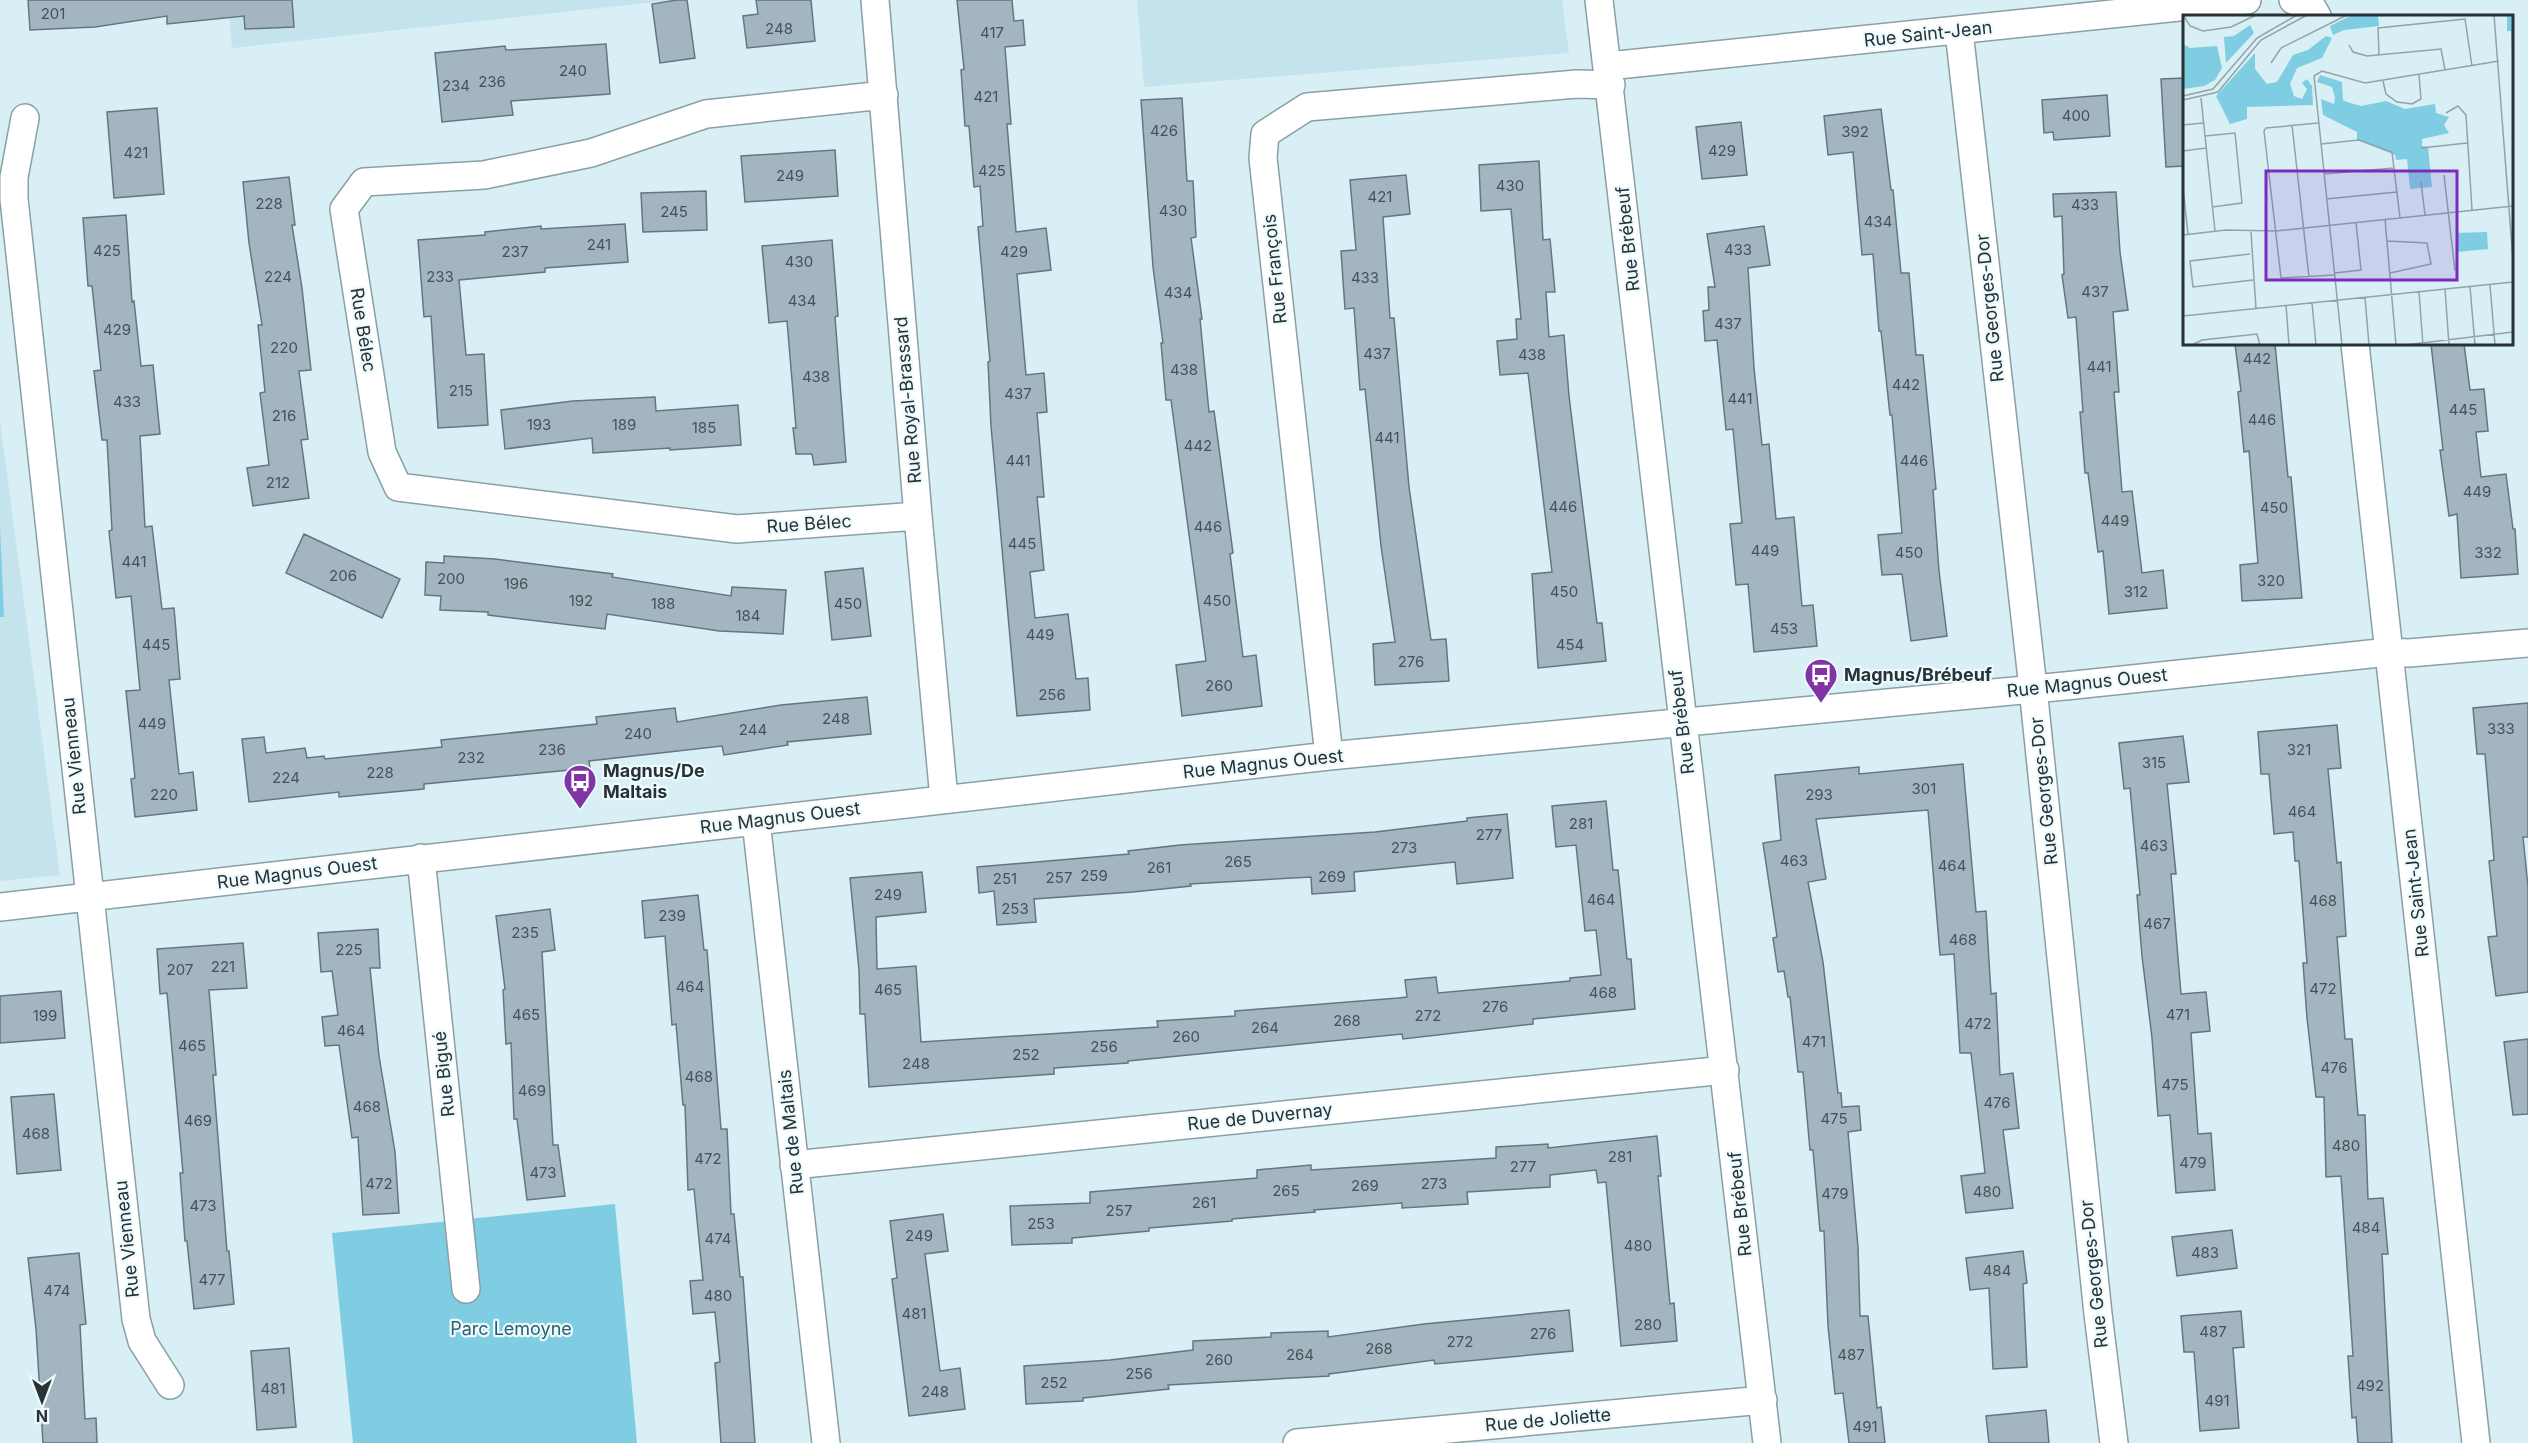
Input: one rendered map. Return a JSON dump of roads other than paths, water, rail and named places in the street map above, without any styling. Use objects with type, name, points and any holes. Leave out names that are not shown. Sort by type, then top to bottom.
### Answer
[{"type":"street","name":"Rue Royal-Brassard","points":[[875,0],[944,799]]},
{"type":"street","name":"Rue Brébeuf","points":[[1599,0],[1610,76],[1682,720],[1725,1070],[1767,1443]]},
{"type":"street","name":"Rue Saint-Jean","points":[[1610,76],[1959,31],[2247,0]]},
{"type":"street","points":[[2292,0],[2313,9],[2316,15]]},
{"type":"street","name":"Rue Georges-Dor","points":[[1959,31],[2033,688],[2114,1443]]},
{"type":"street","name":"Rue François","points":[[1329,756],[1264,169],[1265,134],[1307,107],[1577,84],[1610,76]]},
{"type":"street","name":"Rue Bélec","points":[[884,95],[706,114],[591,153],[484,174],[364,182],[344,210],[382,452],[398,487],[737,529],[918,516]]},
{"type":"street","name":"Rue Vienneau","points":[[25,118],[14,177],[14,199],[136,1319],[141,1341],[170,1385]]},
{"type":"street","name":"Rue Saint-Jean","points":[[2355,345],[2476,1443]]},
{"type":"street","name":"Rue Magnus Ouest","points":[[0,907],[1329,756],[2389,651],[2409,653],[2528,643]]},
{"type":"street","name":"Rue de Maltais","points":[[756,821],[826,1443]]},
{"type":"street","name":"Rue Bigué","points":[[421,858],[466,1289]]},
{"type":"street","name":"Rue de Duvernay","points":[[794,1165],[1725,1070]]},
{"type":"street","name":"Rue de Joliette","points":[[1297,1443],[1762,1400]]},
{"type":"place","name":"Magnus/Brébeuf","points":[[1821,704]]},
{"type":"place","name":"Magnus/De Maltais","points":[[580,810]]},
{"type":"park label","name":"Parc Lemoyne","points":[[511,1329]]}]
